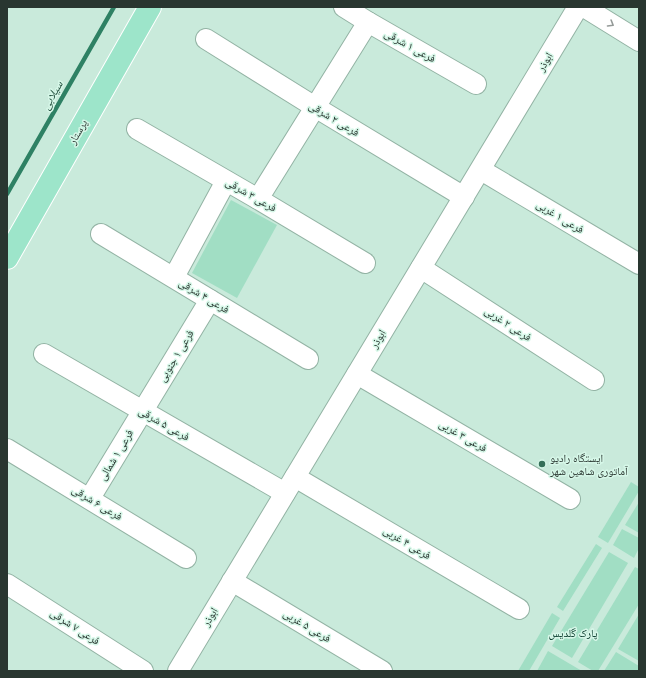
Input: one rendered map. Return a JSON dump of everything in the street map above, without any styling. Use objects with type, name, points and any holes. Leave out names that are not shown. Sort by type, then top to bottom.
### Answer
[{"type":"main road","name":"پرستار","points":[[7,258],[150,7]]},
{"type":"street","name":"فرعی ۱ شرقی","points":[[344,7],[476,84]]},
{"type":"street","name":"ابوذر","points":[[178,671],[578,7]]},
{"type":"street","points":[[584,7],[639,41]]},
{"type":"street","points":[[258,199],[368,22]]},
{"type":"street","name":"فرعی ۲ شرقی","points":[[206,38],[315,107],[464,197]]},
{"type":"street","name":"فرعی ۳ شرقی","points":[[137,129],[365,263]]},
{"type":"street","name":"فرعی ۱ غربی","points":[[481,170],[639,264]]},
{"type":"street","points":[[174,278],[226,181]]},
{"type":"street","name":"فرعی ۴ شرقی","points":[[101,234],[308,359]]},
{"type":"street","name":"فرعی ۲ غربی","points":[[421,268],[594,380]]},
{"type":"street","name":"فرعی ۱ جنوبی","points":[[142,412],[210,300]]},
{"type":"street","name":"فرعی ۵ شرقی","points":[[44,354],[142,412],[290,485]]},
{"type":"street","name":"فرعی ۳ غربی","points":[[357,374],[570,499]]},
{"type":"street","name":"فرعی ۱ شمالی","points":[[90,498],[142,412]]},
{"type":"street","name":"فرعی ۶ شرقی","points":[[7,449],[90,498],[186,558]]},
{"type":"street","name":"فرعی ۴ غربی","points":[[290,485],[519,609]]},
{"type":"street","name":"فرعی ۵ غربی","points":[[232,581],[382,671]]},
{"type":"street","name":"فرعی ۷ شرقی","points":[[7,584],[144,671]]},
{"type":"green space","points":[[231,200],[277,225],[237,298],[192,273]]},
{"type":"green space","points":[[631,482],[639,487],[639,491],[608,543],[598,537]]},
{"type":"green space","points":[[639,502],[639,533],[625,525]]},
{"type":"green space","points":[[622,529],[639,538],[639,548],[634,558],[613,545]]},
{"type":"green space","name":"پارک گلدیس","points":[[596,544],[602,548],[563,611],[557,607]]},
{"type":"green space","name":"پارک گلدیس","points":[[609,552],[628,563],[572,658],[552,646]]},
{"type":"green space","name":"پارک گلدیس","points":[[635,567],[639,569],[639,604],[598,671],[593,671],[578,662]]},
{"type":"green space","name":"پارک گلدیس","points":[[552,613],[560,618],[529,671],[518,671]]},
{"type":"green space","name":"پارک گلدیس","points":[[639,614],[639,661],[618,649]]},
{"type":"green space","name":"پارک گلدیس","points":[[548,651],[582,671],[537,671]]},
{"type":"green space","name":"پارک گلدیس","points":[[616,652],[639,666],[639,671],[604,671]]},
{"type":"waterway","name":"سیلابی","points":[[7,194],[114,7]]},
{"type":"place","name":"ایستگاه رادیو آماتوری شاهین شهر","points":[[542,464]]}]
